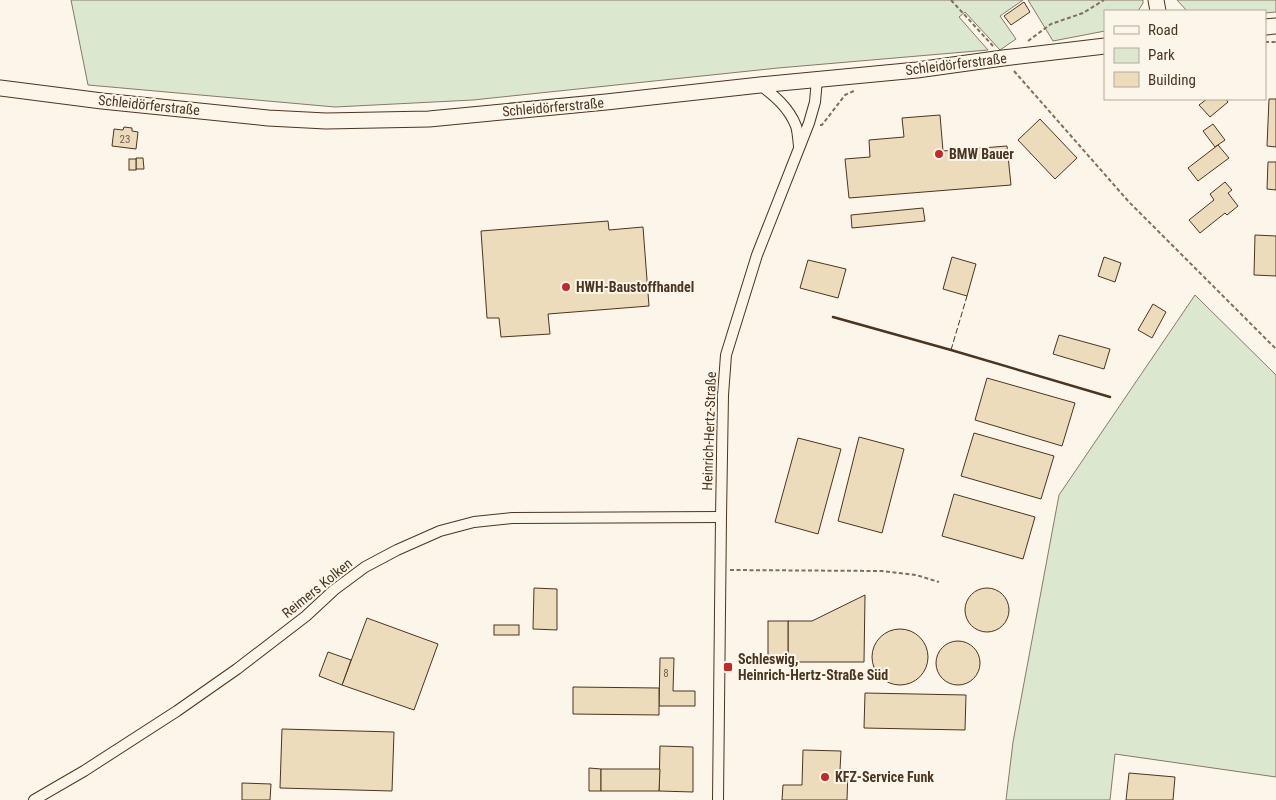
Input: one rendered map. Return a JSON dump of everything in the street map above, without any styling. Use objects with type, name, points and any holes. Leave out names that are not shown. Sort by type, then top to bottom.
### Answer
[{"type":"street","name":"Schleidörferstraße","points":[[0,88],[102,101],[268,118],[326,121],[429,119],[917,70],[1104,46]]},
{"type":"street","name":"Heinrich-Hertz-Straße","points":[[718,800],[723,395],[726,355],[757,255],[809,124],[815,102],[817,79]]},
{"type":"street","points":[[760,85],[774,95],[787,109],[796,127],[799,147]]},
{"type":"street","name":"Reimers Kolken","points":[[34,800],[84,771],[178,711],[306,616],[334,590],[365,567],[440,531],[474,522],[512,518],[721,517]]},
{"type":"path","points":[[951,0],[1129,202],[1276,349]]},
{"type":"path","points":[[1027,41],[1052,24],[1083,13],[1104,0]]},
{"type":"path","points":[[822,126],[845,96],[862,87]]},
{"type":"path","points":[[720,570],[882,571],[916,575],[939,582]]},
{"type":"green space","points":[[71,0],[1023,0],[1000,16],[1016,39],[1000,50],[965,12],[959,17],[988,50],[778,68],[473,100],[335,107],[88,85]]},
{"type":"green space","points":[[1028,0],[1143,0],[1139,10],[1104,10],[1104,31],[1053,41]]},
{"type":"green space","points":[[1177,0],[1276,0],[1276,12],[1266,13],[1266,10],[1186,10]]},
{"type":"green space","points":[[1195,295],[1276,375],[1276,777],[1115,754],[1110,800],[1006,800],[1013,742],[1059,495]]},
{"type":"building","points":[[1024,2],[1030,12],[1011,25],[1004,16]]},
{"type":"building","points":[[1269,99],[1276,99],[1276,147],[1267,146]]},
{"type":"building","points":[[1206,100],[1227,100],[1228,102],[1210,117],[1199,105]]},
{"type":"building","name":"BMW Bauer","points":[[940,115],[943,151],[1007,146],[1011,185],[849,198],[845,159],[870,157],[869,140],[904,137],[902,118]]},
{"type":"building","points":[[1040,119],[1077,158],[1055,179],[1018,140]]},
{"type":"building","points":[[1213,124],[1225,140],[1215,147],[1203,131]]},
{"type":"building","points":[[124,127],[132,128],[132,131],[138,132],[136,149],[112,146],[114,129],[123,130]]},
{"type":"building","points":[[1218,145],[1229,158],[1198,181],[1188,168]]},
{"type":"building","points":[[136,158],[143,158],[144,169],[136,169]]},
{"type":"building","points":[[129,159],[136,159],[136,170],[129,170]]},
{"type":"building","points":[[1268,162],[1276,162],[1276,190],[1267,189]]},
{"type":"building","points":[[1225,182],[1232,190],[1228,193],[1238,206],[1227,215],[1225,213],[1200,233],[1189,220],[1214,200],[1210,194]]},
{"type":"building","points":[[923,208],[925,221],[852,228],[851,215]]},
{"type":"building","name":"HWH-Baustoffhandel","points":[[608,221],[609,230],[643,227],[649,306],[548,314],[550,334],[501,337],[499,318],[487,318],[481,231]]},
{"type":"building","points":[[1255,235],[1276,236],[1276,276],[1254,275]]},
{"type":"building","points":[[952,257],[976,264],[967,296],[943,289]]},
{"type":"building","points":[[1104,257],[1121,263],[1115,282],[1098,276]]},
{"type":"building","points":[[808,260],[846,269],[838,298],[800,288]]},
{"type":"building","points":[[1153,304],[1166,312],[1152,338],[1138,330]]},
{"type":"building","points":[[1059,335],[1110,349],[1104,369],[1053,354]]},
{"type":"building","points":[[987,378],[1075,403],[1062,446],[975,420]]},
{"type":"building","points":[[974,433],[1054,456],[1041,499],[961,476]]},
{"type":"building","points":[[859,437],[904,449],[882,533],[838,521]]},
{"type":"building","points":[[798,438],[841,449],[818,534],[775,522]]},
{"type":"building","points":[[954,494],[1035,517],[1023,559],[942,536]]},
{"type":"building","points":[[534,588],[557,589],[557,630],[533,629]]},
{"type":"building","points":[[987,588],[999,592],[1005,598],[1009,610],[1005,622],[999,628],[987,632],[975,628],[969,622],[965,610],[969,598],[975,592]]},
{"type":"building","points":[[865,595],[864,662],[788,662],[788,621],[812,621]]},
{"type":"building","points":[[367,618],[438,644],[414,710],[342,685]]},
{"type":"building","points":[[768,621],[788,621],[788,662],[768,662]]},
{"type":"building","points":[[494,625],[519,625],[519,635],[494,635]]},
{"type":"building","points":[[900,629],[911,631],[920,637],[926,646],[928,657],[926,668],[920,677],[911,683],[900,685],[889,683],[880,677],[874,668],[872,657],[874,646],[880,637],[889,631]]},
{"type":"building","points":[[954,641],[962,641],[974,647],[980,663],[974,679],[962,685],[954,685],[942,679],[936,667],[936,659],[942,647]]},
{"type":"building","points":[[328,652],[351,660],[342,685],[319,676]]},
{"type":"building","points":[[660,658],[674,658],[673,691],[695,691],[695,706],[659,706]]},
{"type":"building","points":[[573,687],[659,688],[659,715],[573,714]]},
{"type":"building","points":[[865,693],[966,695],[965,730],[864,728]]},
{"type":"building","points":[[282,729],[394,732],[392,791],[280,788]]},
{"type":"building","points":[[660,746],[693,747],[693,792],[659,791]]},
{"type":"building","name":"KFZ-Service Funk","points":[[803,750],[841,751],[840,770],[848,770],[847,800],[782,800],[783,785],[802,785]]},
{"type":"building","points":[[589,768],[601,769],[601,791],[589,791]]},
{"type":"building","points":[[601,769],[660,769],[659,791],[601,791]]},
{"type":"building","points":[[1129,773],[1175,777],[1173,800],[1126,800]]},
{"type":"building","points":[[242,783],[271,784],[270,800],[242,800]]},
{"type":"fence","points":[[951,350],[967,296]]},
{"type":"wall","points":[[833,317],[1110,397]]},
{"type":"place","name":"BMW Bauer","points":[[939,154]]},
{"type":"place","name":"HWH-Baustoffhandel","points":[[566,287]]},
{"type":"place","name":"Schleswig, Heinrich-Hertz-Straße Süd","points":[[728,667]]},
{"type":"place","name":"KFZ-Service Funk","points":[[825,777]]}]
